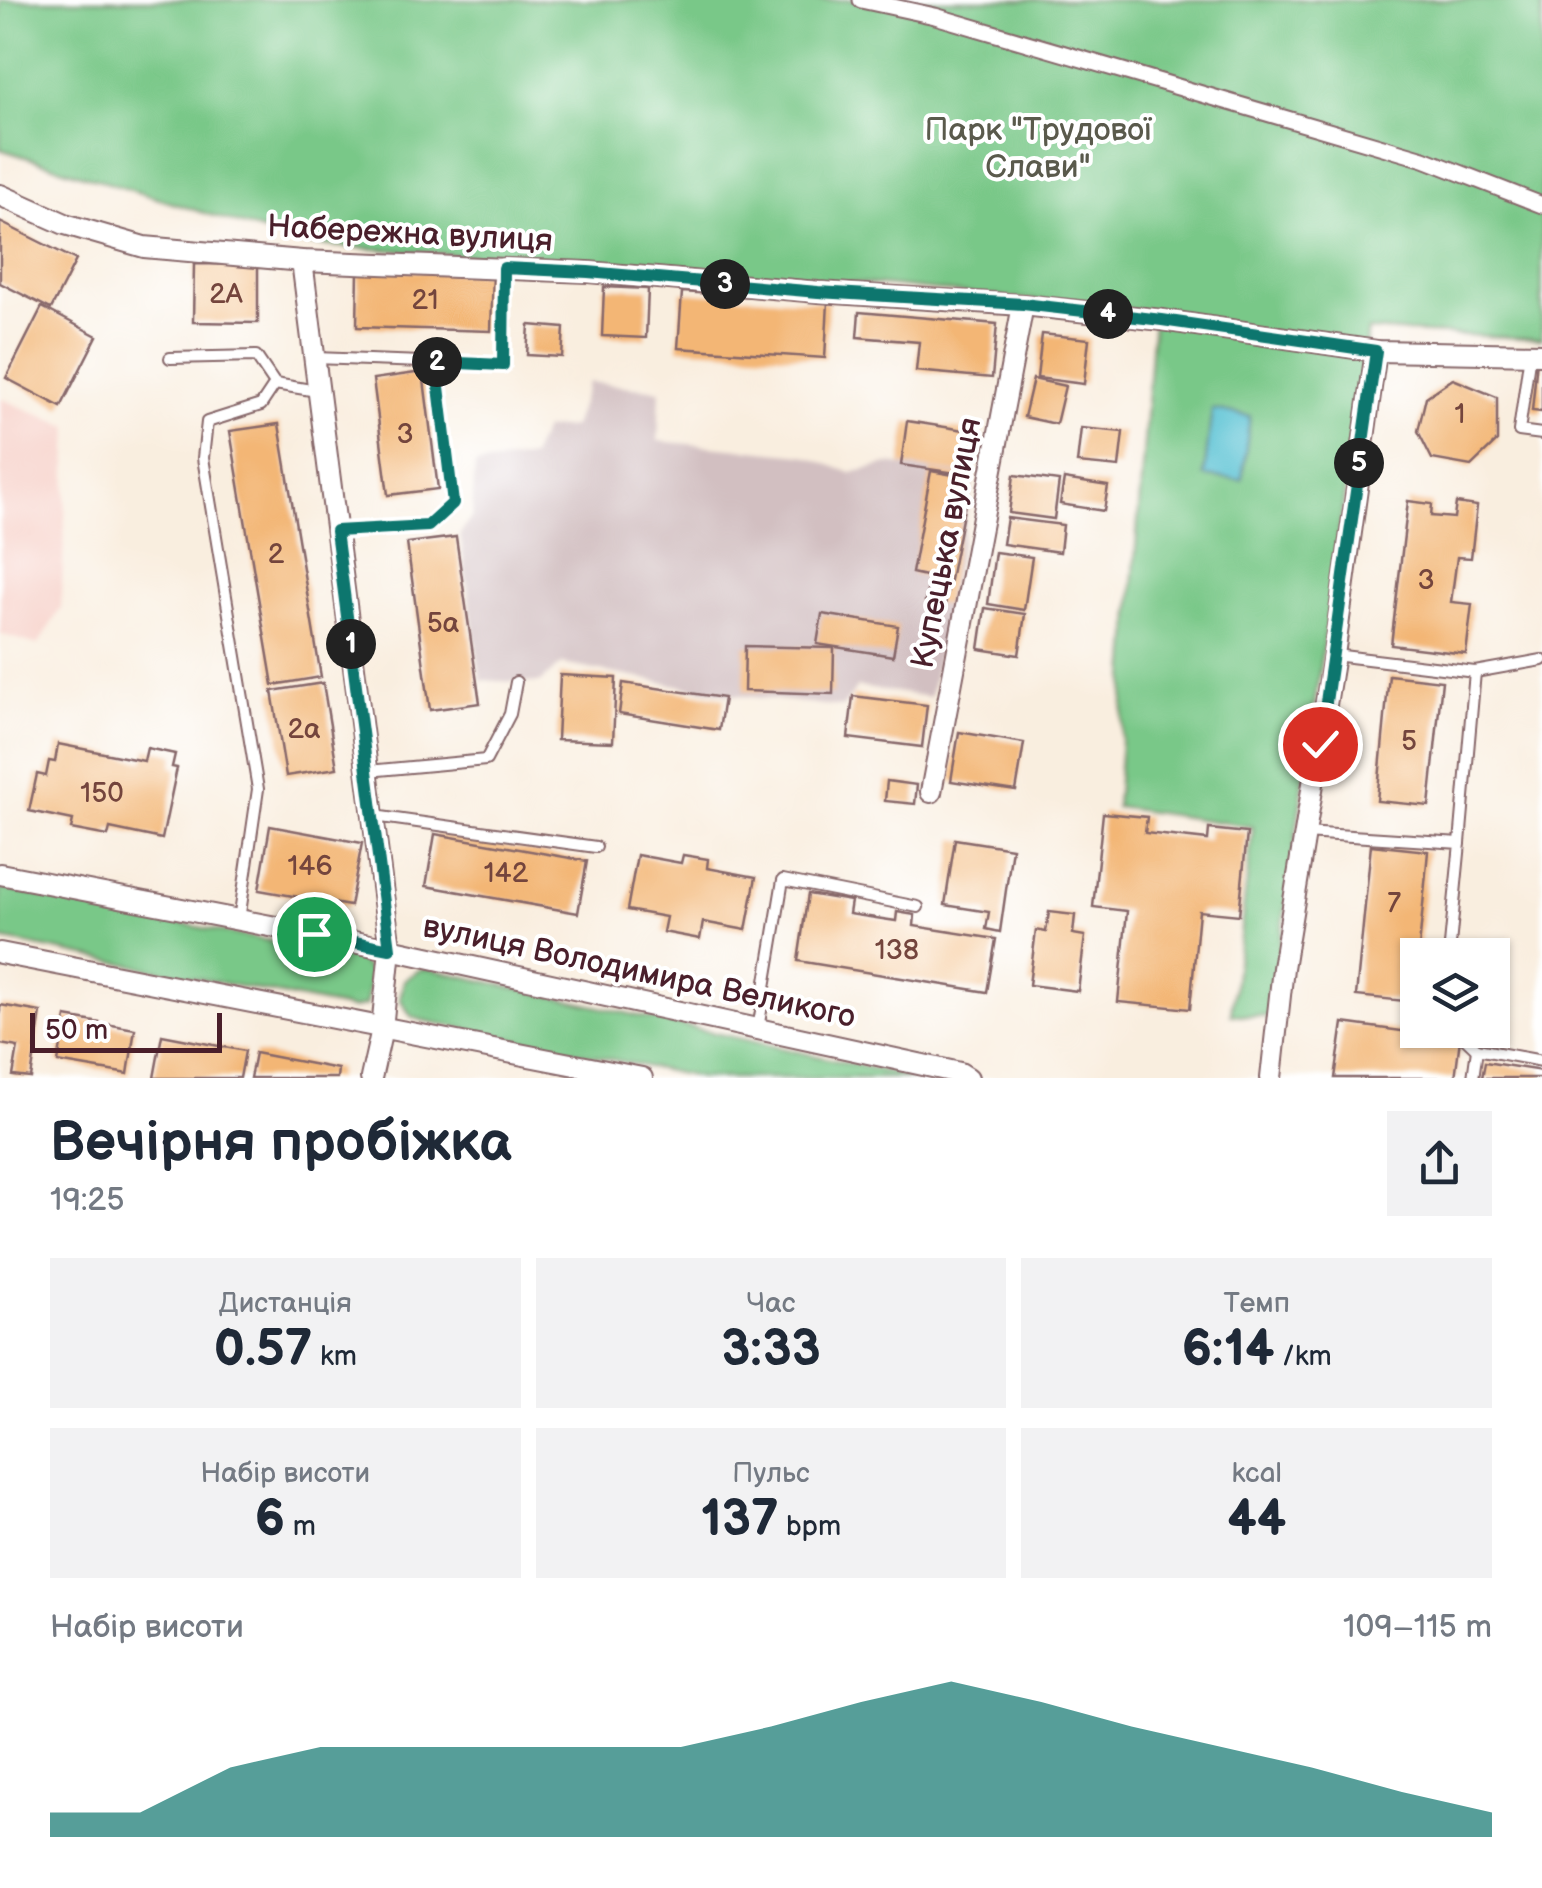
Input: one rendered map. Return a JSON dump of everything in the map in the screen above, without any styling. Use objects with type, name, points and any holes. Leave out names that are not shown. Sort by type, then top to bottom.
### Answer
[{"type":"street","points":[[861,0],[935,16],[1424,159],[1542,205]]},
{"type":"street","name":"Набережна вулиця","points":[[0,195],[66,224],[144,247],[302,262],[588,272],[818,292],[1023,304],[1376,351],[1536,353]]},
{"type":"street","points":[[302,262],[390,949],[382,1030],[370,1078]]},
{"type":"street","name":"Купецька вулиця","points":[[931,792],[1023,304]]},
{"type":"street","points":[[1271,1078],[1283,968],[1334,656],[1376,351]]},
{"type":"street","name":"вулиця Володимира Великого","points":[[0,874],[390,949],[960,1073],[968,1078]]},
{"type":"street","points":[[0,953],[642,1078]]},
{"type":"lane","points":[[314,358],[503,365],[504,268]]},
{"type":"lane","points":[[1536,353],[1519,431],[1542,434]]},
{"type":"lane","points":[[170,358],[256,356],[275,384],[318,391]]},
{"type":"lane","points":[[336,531],[428,526],[453,503],[436,362]]},
{"type":"lane","points":[[238,920],[258,788],[203,458],[206,422],[260,405],[275,384]]},
{"type":"lane","points":[[1334,656],[1475,672],[1542,660]]},
{"type":"lane","points":[[1451,938],[1475,672]]},
{"type":"lane","points":[[367,772],[486,760],[510,714],[516,682]]},
{"type":"lane","points":[[373,816],[596,847]]},
{"type":"lane","points":[[1305,833],[1460,843]]},
{"type":"lane","points":[[758,1029],[783,880],[918,906]]},
{"type":"lane","points":[[1473,1078],[1477,1049],[1542,1061]]},
{"type":"shaded area","points":[[588,382],[660,390],[658,441],[803,455],[851,473],[888,464],[975,475],[930,697],[857,687],[843,707],[726,694],[562,664],[539,683],[481,680],[460,534],[472,516],[475,465],[531,457],[544,429],[573,427]]},
{"type":"shaded area","points":[[0,398],[69,427],[61,608],[38,645],[0,634]]},
{"type":"green space","name":"Парк \"Трудової Слави\"","points":[[0,0],[1542,0],[1542,339],[1368,330],[1270,1017],[1231,1014],[1253,827],[1116,807],[1154,312],[871,284],[303,244],[0,149]]},
{"type":"green space","points":[[0,888],[356,958],[371,972],[366,1005],[352,1009],[0,939]]},
{"type":"green space","points":[[421,969],[915,1078],[701,1078],[421,1020],[411,1016],[400,999],[404,980]]},
{"type":"water","points":[[1212,409],[1250,416],[1242,480],[1204,476]]},
{"type":"building","points":[[0,222],[76,260],[51,309],[0,283]]},
{"type":"building","points":[[194,264],[258,265],[258,323],[193,322]]},
{"type":"building","points":[[358,269],[493,273],[491,331],[357,327]]},
{"type":"building","points":[[604,287],[648,289],[646,338],[602,336]]},
{"type":"building","points":[[682,292],[828,302],[825,358],[678,348]]},
{"type":"building","points":[[42,307],[97,336],[61,407],[6,378]]},
{"type":"building","points":[[859,312],[997,324],[992,378],[916,371],[919,342],[857,337]]},
{"type":"building","points":[[529,325],[564,328],[562,357],[527,355]]},
{"type":"building","points":[[1042,334],[1089,339],[1084,384],[1037,378]]},
{"type":"building","points":[[1537,360],[1542,361],[1542,412],[1532,411]]},
{"type":"building","points":[[423,372],[438,489],[388,495],[373,379]]},
{"type":"building","points":[[1033,379],[1065,386],[1056,424],[1024,417]]},
{"type":"building","points":[[1453,379],[1497,397],[1497,441],[1471,466],[1432,459],[1418,431],[1426,397]]},
{"type":"building","points":[[907,421],[977,432],[970,475],[901,465]]},
{"type":"building","points":[[279,424],[321,677],[273,685],[230,431]]},
{"type":"building","points":[[1081,428],[1123,432],[1119,467],[1077,463]]},
{"type":"building","points":[[931,471],[970,478],[945,605],[925,601],[930,577],[912,573]]},
{"type":"building","points":[[1014,475],[1059,481],[1054,519],[1009,513]]},
{"type":"building","points":[[1064,479],[1108,486],[1104,511],[1060,504]]},
{"type":"building","points":[[1408,501],[1432,504],[1431,516],[1454,518],[1456,503],[1477,506],[1471,558],[1457,557],[1451,602],[1472,604],[1466,654],[1391,645]]},
{"type":"building","points":[[1007,518],[1063,525],[1060,552],[1003,544]]},
{"type":"building","points":[[456,537],[480,703],[430,710],[407,543]]},
{"type":"building","points":[[995,552],[1032,557],[1024,610],[988,604]]},
{"type":"building","points":[[985,608],[1025,614],[1019,655],[979,649]]},
{"type":"building","points":[[822,614],[898,626],[893,656],[817,644]]},
{"type":"building","points":[[745,646],[834,648],[833,694],[744,691]]},
{"type":"building","points":[[560,675],[616,678],[613,742],[557,740]]},
{"type":"building","points":[[1389,675],[1442,681],[1429,806],[1377,801]]},
{"type":"building","points":[[323,683],[337,768],[286,776],[272,691]]},
{"type":"building","points":[[623,683],[724,698],[719,730],[619,714]]},
{"type":"building","points":[[853,696],[927,705],[922,747],[848,738]]},
{"type":"building","points":[[959,732],[1024,743],[1016,791],[951,781]]},
{"type":"building","points":[[58,744],[144,761],[147,748],[175,754],[172,767],[177,768],[162,839],[110,828],[108,836],[71,829],[73,820],[29,811],[37,774],[46,776],[49,761],[55,762]]},
{"type":"building","points":[[887,781],[917,785],[915,804],[885,801]]},
{"type":"building","points":[[1103,813],[1147,817],[1145,833],[1208,840],[1209,829],[1247,833],[1239,915],[1199,911],[1190,1009],[1118,1002],[1127,911],[1093,907]]},
{"type":"building","points":[[270,826],[362,843],[350,906],[259,890]]},
{"type":"building","points":[[435,834],[587,861],[578,913],[426,886]]},
{"type":"building","points":[[955,839],[1012,848],[1000,932],[986,929],[989,912],[945,905]]},
{"type":"building","points":[[1371,845],[1428,851],[1420,938],[1400,938],[1400,1001],[1356,996]]},
{"type":"building","points":[[637,855],[681,863],[683,855],[708,859],[707,868],[756,877],[746,930],[703,922],[700,939],[663,932],[666,917],[627,910]]},
{"type":"building","points":[[808,894],[851,901],[849,914],[896,921],[897,912],[915,915],[914,926],[996,939],[987,992],[798,961]]},
{"type":"building","points":[[1049,912],[1075,915],[1073,934],[1085,936],[1078,991],[1029,985],[1036,930],[1046,932]]},
{"type":"building","points":[[0,1005],[41,1012],[31,1078],[13,1076],[18,1047],[0,1044]]},
{"type":"building","points":[[66,1017],[135,1029],[128,1074],[58,1062]]},
{"type":"building","points":[[1343,1023],[1400,1031],[1400,1048],[1459,1048],[1455,1078],[1335,1078]]},
{"type":"building","points":[[162,1035],[245,1051],[240,1078],[154,1078]]},
{"type":"building","points":[[255,1053],[338,1069],[337,1078],[250,1078]]},
{"type":"building","points":[[1485,1062],[1542,1071],[1542,1078],[1482,1078]]},
{"type":"route","points":[[314,934],[390,949],[336,531],[428,526],[453,503],[436,362],[503,365],[504,268],[1023,304],[1376,351],[1320,744]]}]
